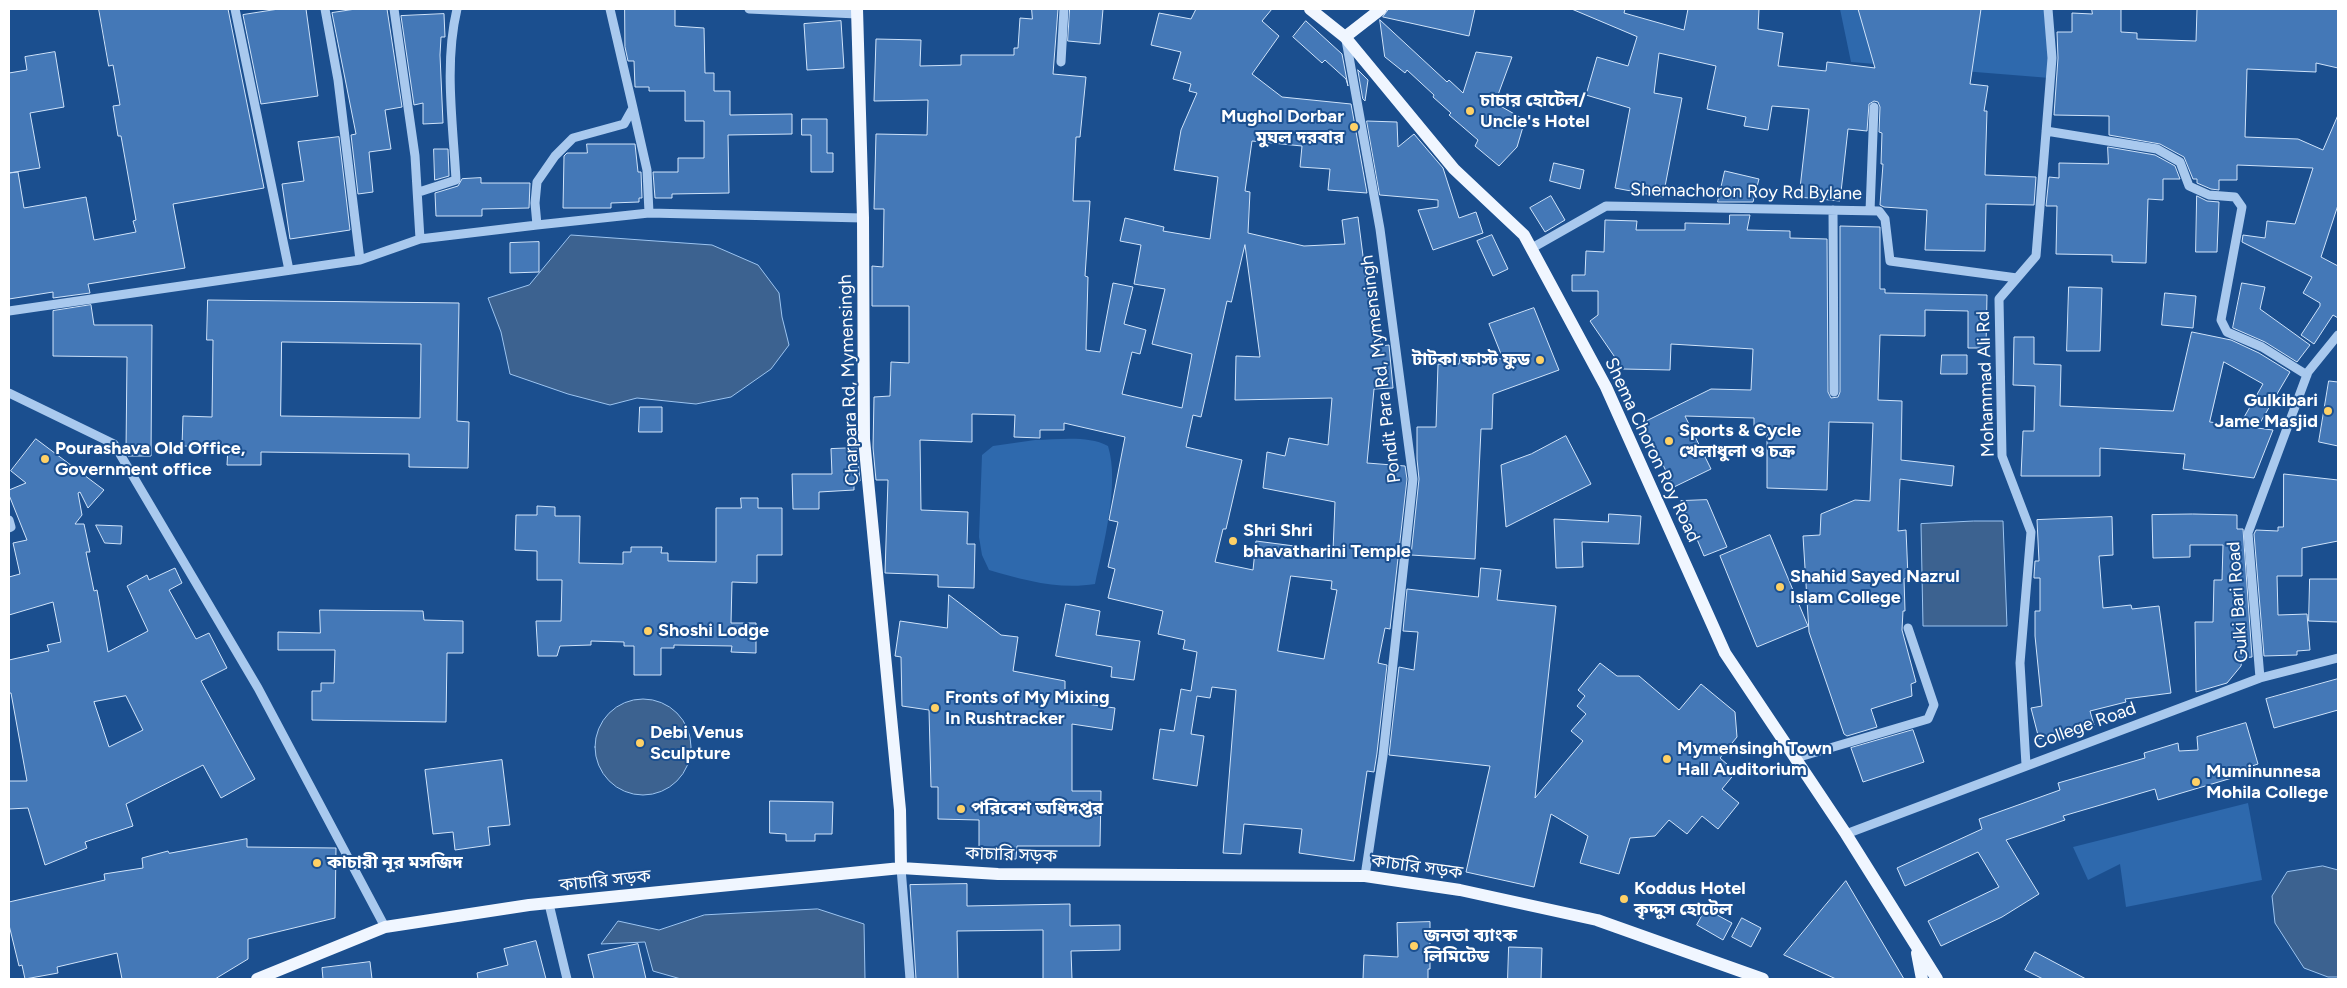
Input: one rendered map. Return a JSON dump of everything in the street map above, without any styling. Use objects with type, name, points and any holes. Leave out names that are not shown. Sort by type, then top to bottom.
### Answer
[{"type":"main road","name":"Shema Choron Roy Road","points":[[1310,9],[1345,37],[1454,169],[1524,235],[1606,387],[1725,652],[1846,834],[1937,979]]},
{"type":"main road","points":[[1345,37],[1381,9]]},
{"type":"main road","name":"Charpara Rd, Mymensingh","points":[[857,11],[862,218],[864,439],[900,810],[901,868]]},
{"type":"main road","name":"কাচারি সড়ক","points":[[256,979],[385,927],[549,904],[901,868],[998,874],[1365,876],[1460,890],[1598,920],[1763,979]]},
{"type":"main road","name":"Shema Choron Roy Road","points":[[1915,944],[1922,979]]},
{"type":"street","points":[[235,9],[289,270]]},
{"type":"street","points":[[325,9],[338,80],[360,260]]},
{"type":"street","points":[[394,9],[419,192],[420,239]]},
{"type":"street","points":[[419,192],[456,180],[450,75],[451,34],[457,9]]},
{"type":"street","points":[[610,9],[648,170],[649,213]]},
{"type":"street","points":[[749,9],[857,11]]},
{"type":"street","points":[[1062,62],[1064,9]]},
{"type":"street","name":"Mohammad Ali Rd","points":[[2026,765],[2020,662],[2031,532],[2002,456],[1999,299],[2036,256],[2052,58],[2048,9]]},
{"type":"street","name":"Pondit Para Rd, Mymensingh","points":[[1345,37],[1380,229],[1413,479],[1384,756],[1365,876]]},
{"type":"street","points":[[1870,211],[1874,107]]},
{"type":"street","points":[[537,225],[535,203],[537,182],[555,156],[573,138],[624,124],[633,108]]},
{"type":"street","points":[[2046,131],[2157,149],[2180,162],[2189,186],[2209,195],[2235,197],[2242,207],[2221,320],[2227,332],[2262,347],[2307,375]]},
{"type":"street","name":"Shemachoron Roy Rd Bylane","points":[[1532,248],[1606,206],[1879,211],[1885,219],[1890,260],[2017,278]]},
{"type":"street","points":[[1832,210],[1834,392]]},
{"type":"street","points":[[9,311],[360,260],[420,239],[537,225],[649,213],[862,218]]},
{"type":"street","name":"Gulki Bari Road","points":[[2260,678],[2248,533],[2307,375],[2338,335]]},
{"type":"street","points":[[9,393],[114,444],[258,688],[385,927]]},
{"type":"street","points":[[9,520],[11,527],[9,528]]},
{"type":"street","points":[[1796,758],[1928,719],[1934,705],[1908,628]]},
{"type":"street","name":"College Road","points":[[1846,834],[2260,678],[2338,658]]},
{"type":"street","points":[[901,868],[910,979]]},
{"type":"street","points":[[549,904],[567,979]]},
{"type":"shaded area","points":[[1840,9],[2044,9],[2050,78],[1851,62]]},
{"type":"shaded area","points":[[571,235],[712,245],[758,265],[779,293],[782,317],[789,345],[771,369],[731,397],[696,404],[637,398],[610,405],[568,394],[510,374],[501,332],[488,298],[529,285]]},
{"type":"shaded area","points":[[1082,439],[1108,446],[1111,461],[1111,496],[1106,534],[1095,584],[1082,586],[1055,585],[1015,577],[989,570],[982,555],[979,537],[982,455],[993,446],[1035,440]]},
{"type":"shaded area","points":[[2003,521],[2007,626],[1923,626],[1921,524]]},
{"type":"shaded area","points":[[634,699],[652,699],[670,707],[683,720],[691,738],[688,766],[670,787],[652,795],[634,795],[616,787],[603,774],[595,756],[595,738],[603,720],[616,707]]},
{"type":"shaded area","points":[[2248,803],[2262,880],[2126,907],[2120,864],[2088,880],[2073,847]]},
{"type":"shaded area","points":[[2323,866],[2338,870],[2338,977],[2328,977],[2304,968],[2275,923],[2272,896],[2287,872]]},
{"type":"shaded area","points":[[818,909],[864,924],[865,979],[681,979],[653,971],[645,942],[601,944],[618,921],[659,930],[704,915]]},
{"type":"building","points":[[99,9],[228,9],[264,188],[173,204],[185,268],[88,284],[90,293],[53,298],[53,292],[9,299],[9,173],[18,172],[24,208],[86,197],[94,240],[136,232],[133,221],[136,220],[121,136],[118,136],[113,106],[120,105],[113,65],[109,66]]},
{"type":"building","points":[[279,9],[306,9],[318,96],[261,104],[243,15]]},
{"type":"building","points":[[356,9],[387,9],[402,107],[385,110],[391,149],[369,152],[373,192],[358,194],[351,135],[356,134],[332,13]]},
{"type":"building","points":[[625,9],[675,9],[675,26],[704,28],[705,73],[714,73],[714,91],[730,91],[730,115],[792,114],[792,134],[728,135],[729,193],[672,194],[672,198],[655,198],[653,172],[678,172],[678,158],[704,158],[704,121],[685,121],[685,91],[649,91],[649,87],[635,87],[634,61],[628,61],[625,47]]},
{"type":"building","points":[[1032,9],[1058,9],[1053,74],[1086,77],[1080,137],[1076,137],[1073,201],[1090,201],[1085,276],[1088,277],[1086,350],[1100,352],[1113,283],[1133,287],[1124,324],[1146,330],[1140,354],[1132,352],[1122,394],[1182,408],[1192,354],[1152,344],[1165,289],[1134,284],[1141,245],[1120,241],[1125,218],[1164,227],[1163,231],[1210,239],[1218,177],[1174,170],[1181,130],[1197,93],[1189,91],[1191,84],[1173,79],[1181,52],[1151,45],[1159,13],[1191,19],[1196,9],[1272,9],[1262,21],[1279,36],[1252,74],[1282,97],[1351,104],[1367,193],[1328,190],[1330,169],[1300,167],[1302,146],[1252,141],[1245,191],[1250,192],[1248,233],[1304,246],[1345,244],[1342,220],[1358,217],[1372,326],[1379,326],[1381,346],[1389,345],[1393,388],[1374,389],[1367,463],[1405,466],[1407,479],[1390,629],[1385,628],[1378,663],[1387,665],[1377,753],[1374,772],[1367,771],[1354,861],[1299,853],[1302,829],[1244,824],[1241,854],[1223,853],[1236,690],[1212,687],[1210,698],[1197,696],[1191,734],[1204,736],[1197,786],[1153,779],[1160,729],[1174,731],[1181,689],[1191,691],[1197,652],[1183,649],[1185,640],[1158,634],[1163,611],[1108,598],[1115,569],[1108,567],[1118,522],[1109,520],[1125,437],[1064,423],[1064,430],[1040,430],[1040,438],[1014,437],[1015,415],[972,414],[972,442],[920,440],[921,510],[968,512],[967,544],[975,544],[974,588],[938,587],[938,575],[885,573],[888,480],[876,480],[873,448],[874,397],[890,396],[891,362],[909,363],[909,306],[872,306],[872,266],[883,267],[884,209],[874,209],[876,134],[927,135],[928,100],[874,101],[876,39],[921,40],[920,66],[961,65],[961,55],[1014,55],[1014,48],[1018,48],[1020,18],[1032,19]],"holes":[[[1245,245],[1260,357],[1236,356],[1235,400],[1332,398],[1328,445],[1289,438],[1285,456],[1267,452],[1263,488],[1335,502],[1333,551],[1256,541],[1253,570],[1215,562],[1223,529],[1226,529],[1242,460],[1186,447],[1193,415],[1201,417],[1227,301],[1231,302]],[[1291,576],[1332,581],[1331,589],[1337,590],[1324,659],[1278,651]]]},
{"type":"building","points":[[1070,9],[1103,9],[1100,44],[1068,41]]},
{"type":"building","points":[[1389,9],[1475,9],[1469,36],[1383,17]]},
{"type":"building","points":[[1572,9],[1625,9],[1624,13],[1684,30],[1688,9],[1759,9],[1758,29],[1783,33],[1778,66],[1826,71],[1827,62],[1875,68],[1858,9],[1981,9],[1970,84],[1988,86],[1984,111],[1987,111],[1985,175],[2036,177],[2034,205],[1986,204],[1985,251],[1925,250],[1927,210],[1884,207],[1880,205],[1883,164],[1881,164],[1882,133],[1879,132],[1880,107],[1878,102],[1874,101],[1869,104],[1867,131],[1848,129],[1840,201],[1799,197],[1809,109],[1772,106],[1768,130],[1744,126],[1746,117],[1707,109],[1716,66],[1659,53],[1654,93],[1682,98],[1663,197],[1615,188],[1630,108],[1586,95],[1597,57],[1628,66],[1637,37]]},
{"type":"building","points":[[2092,9],[2121,9],[2121,32],[2137,33],[2137,39],[2196,41],[2197,9],[2338,9],[2338,68],[2316,63],[2316,72],[2247,69],[2245,137],[2298,139],[2323,150],[2338,115],[2338,205],[2321,257],[2338,266],[2338,318],[2333,315],[2314,344],[2301,335],[2320,306],[2320,303],[2303,293],[2312,277],[2242,242],[2243,235],[2265,238],[2267,221],[2295,224],[2313,168],[2237,165],[2237,180],[2219,180],[2219,190],[2211,189],[2197,183],[2197,179],[2193,179],[2184,157],[2160,144],[2109,135],[2109,116],[2054,115],[2058,58],[2057,32],[2072,32],[2072,13],[2092,14]]},
{"type":"building","points":[[444,14],[445,37],[441,37],[440,55],[443,123],[423,124],[423,103],[414,105],[401,16]]},
{"type":"building","points":[[1380,20],[1447,82],[1449,80],[1463,93],[1476,52],[1512,57],[1495,103],[1525,120],[1517,147],[1499,166],[1475,146],[1478,140],[1449,115],[1451,113],[1433,97],[1434,95],[1407,70],[1405,73],[1385,57]]},
{"type":"building","points":[[841,21],[844,68],[807,70],[804,24]]},
{"type":"building","points":[[1306,21],[1342,54],[1348,86],[1346,79],[1325,60],[1322,63],[1293,37]]},
{"type":"building","points":[[55,52],[64,107],[30,113],[40,168],[9,173],[9,73],[27,70],[25,57]]},
{"type":"building","points":[[1358,70],[1368,80],[1365,101],[1363,99]]},
{"type":"building","points":[[802,119],[827,119],[827,153],[833,153],[833,172],[811,172],[811,135],[802,135]]},
{"type":"building","points":[[1367,121],[1397,122],[1398,147],[1414,134],[1443,168],[1459,218],[1476,212],[1483,233],[1433,250],[1418,210],[1438,207],[1438,200],[1380,195]]},
{"type":"building","points":[[339,137],[350,230],[290,239],[282,184],[304,181],[298,142]]},
{"type":"building","points":[[587,144],[635,144],[638,172],[641,172],[642,198],[639,198],[639,202],[611,203],[611,208],[563,208],[564,156],[567,153],[587,153]]},
{"type":"building","points":[[2108,147],[2155,155],[2175,166],[2180,179],[2163,179],[2163,200],[2148,199],[2146,263],[2112,262],[2112,255],[2056,254],[2057,206],[2046,206],[2049,177],[2059,178],[2059,163],[2108,164]]},
{"type":"building","points":[[434,149],[448,149],[449,176],[435,180]]},
{"type":"building","points":[[1554,163],[1584,170],[1580,189],[1550,181]]},
{"type":"building","points":[[1725,171],[1759,179],[1753,202],[1718,202]]},
{"type":"building","points":[[481,178],[481,183],[530,183],[529,208],[482,209],[482,216],[436,216],[435,193],[458,186],[462,179]]},
{"type":"building","points":[[1551,196],[1565,220],[1545,232],[1530,208]]},
{"type":"building","points":[[2197,196],[2207,201],[2219,202],[2217,252],[2196,252]]},
{"type":"building","points":[[1730,215],[1750,215],[1747,230],[1790,231],[1790,238],[1827,239],[1828,392],[1831,398],[1838,397],[1840,392],[1840,226],[1880,227],[1880,289],[1885,289],[1885,293],[1987,295],[1986,348],[1968,348],[1968,311],[1925,310],[1925,336],[1880,335],[1878,400],[1902,401],[1901,460],[1954,466],[1952,486],[1900,479],[1898,531],[1906,530],[1908,577],[1904,579],[1905,611],[1903,611],[1902,630],[1916,682],[1911,684],[1912,696],[1871,709],[1877,727],[1847,736],[1844,734],[1809,632],[1803,536],[1820,535],[1821,514],[1855,500],[1870,501],[1873,423],[1829,422],[1827,490],[1767,488],[1767,430],[1754,429],[1754,418],[1685,416],[1711,469],[1674,487],[1642,423],[1711,389],[1751,390],[1753,349],[1671,344],[1670,370],[1623,369],[1590,321],[1598,315],[1598,291],[1572,291],[1572,275],[1585,275],[1586,251],[1604,252],[1605,220],[1637,221],[1636,230],[1685,230],[1685,223],[1729,224]]},
{"type":"building","points":[[1492,235],[1508,269],[1493,276],[1477,241]]},
{"type":"building","points":[[539,242],[539,272],[510,273],[510,243]]},
{"type":"building","points":[[2242,283],[2265,287],[2260,309],[2310,345],[2297,362],[2265,342],[2233,328]]},
{"type":"building","points":[[2069,287],[2102,288],[2100,351],[2067,351]]},
{"type":"building","points":[[2165,293],[2196,296],[2193,328],[2162,325]]},
{"type":"building","points":[[208,300],[459,303],[457,421],[469,422],[468,468],[409,467],[409,454],[261,452],[261,465],[227,465],[228,447],[182,446],[183,416],[212,417],[213,340],[207,340]],"holes":[[[282,342],[421,344],[420,418],[281,416]]]},
{"type":"building","points":[[91,305],[94,325],[152,325],[151,456],[128,456],[126,452],[127,357],[53,356],[53,311]]},
{"type":"building","points":[[1534,308],[1559,370],[1493,394],[1492,429],[1481,429],[1475,559],[1411,555],[1419,479],[1417,427],[1436,427],[1438,364],[1459,364],[1460,357],[1503,359],[1489,324]]},
{"type":"building","points":[[2192,332],[2231,340],[2259,353],[2290,372],[2257,428],[2273,430],[2254,478],[2183,469],[2185,454],[2100,448],[2100,476],[2021,476],[2023,431],[2034,431],[2035,386],[2013,385],[2014,337],[2034,337],[2034,364],[2061,365],[2060,406],[2173,411]],"holes":[[[2224,362],[2263,384],[2239,426],[2210,422]]]},
{"type":"building","points":[[1942,355],[1967,355],[1967,374],[1941,374]]},
{"type":"building","points":[[2329,381],[2338,382],[2338,446],[2319,442]]},
{"type":"building","points":[[640,407],[662,407],[662,432],[639,432]]},
{"type":"building","points":[[1566,436],[1591,484],[1506,527],[1501,465],[1531,454]]},
{"type":"building","points":[[36,439],[104,490],[88,508],[80,492],[78,493],[82,515],[75,524],[84,524],[90,552],[86,552],[94,591],[97,590],[108,652],[148,631],[127,586],[147,575],[149,580],[175,568],[182,583],[169,590],[196,639],[209,633],[227,668],[201,681],[255,779],[221,798],[203,765],[126,804],[133,826],[85,842],[87,848],[45,865],[28,808],[9,809],[9,781],[27,781],[11,693],[9,693],[9,660],[49,651],[47,645],[61,642],[53,602],[9,615],[9,577],[20,574],[13,543],[27,540],[9,495],[9,490],[26,483],[11,471]],"holes":[[[126,696],[143,730],[109,747],[94,702]]]},
{"type":"building","points":[[857,448],[860,481],[854,481],[854,490],[819,492],[819,509],[793,509],[792,474],[832,474],[831,449]]},
{"type":"building","points":[[2284,474],[2338,480],[2338,541],[2302,548],[2302,576],[2277,576],[2278,615],[2307,614],[2310,650],[2297,651],[2297,655],[2264,656],[2254,534],[2256,530],[2278,531],[2278,527],[2283,527]]},
{"type":"building","points":[[741,498],[758,498],[758,508],[782,508],[782,555],[757,555],[757,583],[732,582],[731,623],[756,623],[756,653],[731,652],[732,646],[674,645],[674,648],[661,648],[661,675],[634,675],[634,646],[624,646],[624,642],[591,641],[591,645],[560,646],[557,656],[538,656],[536,621],[561,621],[562,580],[537,580],[537,551],[515,550],[516,515],[537,515],[537,506],[555,507],[555,516],[580,516],[579,563],[623,564],[623,552],[631,552],[631,547],[662,547],[661,553],[668,553],[668,561],[716,562],[716,508],[741,508]]},
{"type":"building","points":[[1707,500],[1727,547],[1704,556],[1681,501]]},
{"type":"building","points":[[1609,514],[1641,516],[1639,544],[1582,542],[1583,567],[1556,568],[1554,519],[1608,522]]},
{"type":"building","points":[[2152,515],[2237,515],[2237,529],[2243,529],[2252,657],[2242,658],[2241,666],[2227,683],[2196,692],[2195,622],[2213,622],[2214,580],[2222,580],[2223,545],[2190,545],[2190,557],[2153,558]]},
{"type":"building","points":[[2112,517],[2113,555],[2099,556],[2103,608],[2131,605],[2132,609],[2159,606],[2171,693],[2125,699],[2126,702],[2090,711],[2094,725],[2039,739],[2031,708],[2042,706],[2035,636],[2035,611],[2040,611],[2040,578],[2034,578],[2035,561],[2039,561],[2037,520]]},
{"type":"building","points":[[96,525],[122,526],[121,544],[105,543]]},
{"type":"building","points":[[1770,535],[1808,626],[1757,647],[1720,556]]},
{"type":"building","points":[[1481,568],[1501,570],[1497,600],[1556,606],[1535,798],[1583,741],[1571,731],[1586,714],[1577,706],[1585,696],[1578,690],[1600,663],[1617,676],[1639,676],[1679,710],[1701,684],[1735,712],[1737,737],[1720,758],[1736,772],[1722,789],[1739,803],[1718,829],[1702,816],[1687,834],[1669,820],[1655,836],[1630,838],[1619,874],[1580,863],[1588,836],[1551,814],[1534,887],[1466,872],[1490,766],[1389,755],[1399,667],[1414,670],[1418,632],[1403,631],[1407,589],[1478,597]]},
{"type":"building","points":[[2310,579],[2338,579],[2338,622],[2309,621]]},
{"type":"building","points":[[949,595],[1001,635],[1018,637],[1013,671],[1065,681],[1065,701],[1115,708],[1112,730],[1072,724],[1072,791],[1101,791],[1100,846],[1017,846],[1016,859],[979,858],[979,820],[938,819],[938,787],[931,787],[929,710],[902,706],[901,657],[895,656],[900,621],[947,628]]},
{"type":"building","points":[[1066,604],[1100,611],[1096,635],[1140,641],[1134,680],[1111,677],[1112,667],[1056,656]]},
{"type":"building","points":[[320,610],[423,611],[424,620],[463,621],[463,653],[447,653],[446,722],[312,720],[312,691],[321,691],[321,683],[334,683],[335,650],[278,650],[278,632],[320,633]]},
{"type":"building","points":[[2338,679],[2338,710],[2274,728],[2266,699]]},
{"type":"building","points":[[2246,723],[2258,764],[2240,770],[2242,775],[2158,800],[2155,789],[2063,816],[2065,820],[2006,840],[2039,894],[2002,917],[1941,946],[1928,921],[1999,887],[1978,852],[1905,886],[1897,868],[1982,829],[1979,819],[2060,790],[2058,783],[2145,758],[2144,753],[2178,743],[2179,751],[2198,750],[2197,737]]},
{"type":"building","points":[[1913,730],[1924,762],[1863,782],[1851,748]]},
{"type":"building","points":[[502,760],[510,825],[488,827],[490,845],[455,850],[453,832],[433,834],[425,770]]},
{"type":"building","points":[[770,801],[833,802],[832,834],[815,834],[815,841],[786,841],[786,834],[770,833]]},
{"type":"building","points":[[247,839],[247,847],[336,848],[335,918],[248,939],[248,959],[215,979],[122,979],[117,953],[57,967],[58,973],[25,979],[22,965],[19,966],[9,925],[9,902],[105,880],[104,874],[143,868],[142,858],[168,851],[169,853]]},
{"type":"building","points":[[1846,881],[1904,979],[1836,979],[1784,955]]},
{"type":"building","points":[[967,884],[967,906],[1070,904],[1070,926],[1120,925],[1120,950],[1071,951],[1072,979],[1043,979],[1043,930],[957,931],[958,979],[916,979],[910,885]]},
{"type":"building","points":[[1706,909],[1732,923],[1723,940],[1697,925]]},
{"type":"building","points":[[1742,918],[1761,928],[1751,947],[1732,937]]},
{"type":"building","points":[[1430,922],[1430,969],[1428,969],[1428,979],[1363,979],[1364,955],[1398,957],[1397,923]]},
{"type":"building","points":[[536,941],[546,979],[478,979],[477,973],[508,965],[504,949]]},
{"type":"building","points":[[638,944],[646,979],[594,979],[588,955]]},
{"type":"building","points":[[1509,947],[1542,948],[1541,979],[1508,979]]},
{"type":"building","points":[[2035,952],[2086,979],[2043,979],[2025,970]]},
{"type":"building","points":[[370,962],[372,979],[323,979],[322,968]]},
{"type":"place","name":"চাচার হোটেল/ Uncle's Hotel","points":[[1470,111]]},
{"type":"place","name":"Mughol Dorbar মুঘল দরবার","points":[[1354,127]]},
{"type":"place","name":"টাটকা ফাস্ট ফুড","points":[[1540,360]]},
{"type":"place","name":"Gulkibari Jame Masjid","points":[[2328,411]]},
{"type":"place","name":"Sports & Cycle খেলাধুলা ও চক্র","points":[[1669,441]]},
{"type":"place","name":"Pourashava Old Office, Government office","points":[[45,459]]},
{"type":"place","name":"Shri Shri bhavatharini Temple","points":[[1233,541]]},
{"type":"place","name":"Shahid Sayed Nazrul Islam College","points":[[1780,587]]},
{"type":"place","name":"Shoshi Lodge","points":[[648,631]]},
{"type":"place","name":"Fronts of My Mixing In Rushtracker","points":[[935,708]]},
{"type":"place","name":"Debi Venus Sculpture","points":[[640,743]]},
{"type":"place","name":"Mymensingh Town Hall Auditorium","points":[[1667,759]]},
{"type":"place","name":"Muminunnesa Mohila College","points":[[2196,782]]},
{"type":"place","name":"পরিবেশ অধিদপ্তর","points":[[961,809]]},
{"type":"place","name":"কাচারী নূর মসজিদ","points":[[317,863]]},
{"type":"place","name":"Koddus Hotel কৃদ্দুস হোটেল","points":[[1624,899]]},
{"type":"place","name":"জনতা ব্যাংক লিমিটেড","points":[[1414,946]]}]
